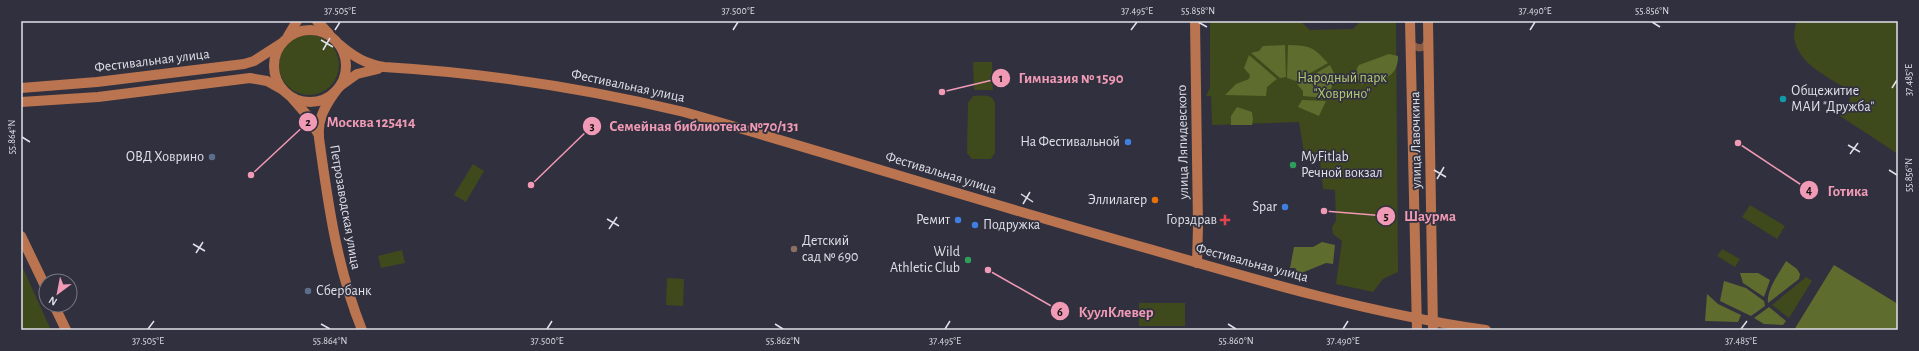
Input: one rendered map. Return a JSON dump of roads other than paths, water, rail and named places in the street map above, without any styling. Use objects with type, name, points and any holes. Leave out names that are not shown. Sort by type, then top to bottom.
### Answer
[{"type":"main road","points":[[297,21],[275,58],[274,69],[278,83],[287,94],[309,102],[327,98],[338,89],[346,66],[345,58],[340,46],[317,21]]},
{"type":"main road","name":"улица Ляпидевского","points":[[1195,21],[1198,226],[1197,263]]},
{"type":"main road","name":"улица Лавочкина","points":[[1410,21],[1417,330]]},
{"type":"main road","name":"улица Лавочкина","points":[[1428,21],[1433,326]]},
{"type":"main road","points":[[284,41],[297,32],[308,30],[322,32],[331,37]]},
{"type":"main road","name":"Фестивальная улица","points":[[21,88],[90,83],[244,64],[254,60],[284,41]]},
{"type":"main road","name":"Фестивальная улица","points":[[340,46],[359,60],[368,64],[384,67],[520,80],[655,105],[754,132],[1013,210],[1281,286],[1417,319],[1433,326],[1486,330]]},
{"type":"main road","name":"Фестивальная улица","points":[[338,89],[357,74],[384,67]]},
{"type":"main road","name":"Фестивальная улица","points":[[21,102],[98,97],[250,78],[267,81],[287,94]]},
{"type":"main road","name":"Петрозаводская улица","points":[[338,89],[323,112],[319,135],[337,254],[348,293],[362,330]]},
{"type":"main road","name":"Петрозаводская улица","points":[[287,94],[306,114],[319,135]]},
{"type":"main road","points":[[21,236],[39,273]]},
{"type":"main road","points":[[58,313],[66,330]]},
{"type":"street","points":[[1410,41],[1412,45],[1419,48],[1424,47],[1428,40]]},
{"type":"place","name":"Гимназия № 1590","points":[[942,92]]},
{"type":"place","name":"Общежитие МАИ \"Дружба\"","points":[[1783,99]]},
{"type":"place","name":"На Фестивальной","points":[[1128,142]]},
{"type":"place","name":"Готика","points":[[1738,143]]},
{"type":"place","name":"ОВД Ховрино","points":[[212,157]]},
{"type":"place","name":"MyFitlab Речной вокзал","points":[[1293,165]]},
{"type":"place","name":"Москва 125414","points":[[251,175]]},
{"type":"place","name":"Семейная библиотека №70/131","points":[[531,185]]},
{"type":"place","name":"Эллилагер","points":[[1155,200]]},
{"type":"place","name":"Spar","points":[[1285,207]]},
{"type":"place","name":"Шаурма","points":[[1324,211]]},
{"type":"place","name":"Ремит","points":[[958,220]]},
{"type":"place","name":"Горздрав","points":[[1225,220]]},
{"type":"place","name":"Подружка","points":[[975,225]]},
{"type":"place","name":"Детский сад № 690","points":[[794,249]]},
{"type":"place","name":"Wild Athletic Club","points":[[968,260]]},
{"type":"place","name":"КуулКлевер","points":[[988,270]]},
{"type":"place","name":"Сбербанк","points":[[308,291]]},
{"type":"park label","name":"Народный парк \"Ховрино\"","points":[[1342,86]]}]
